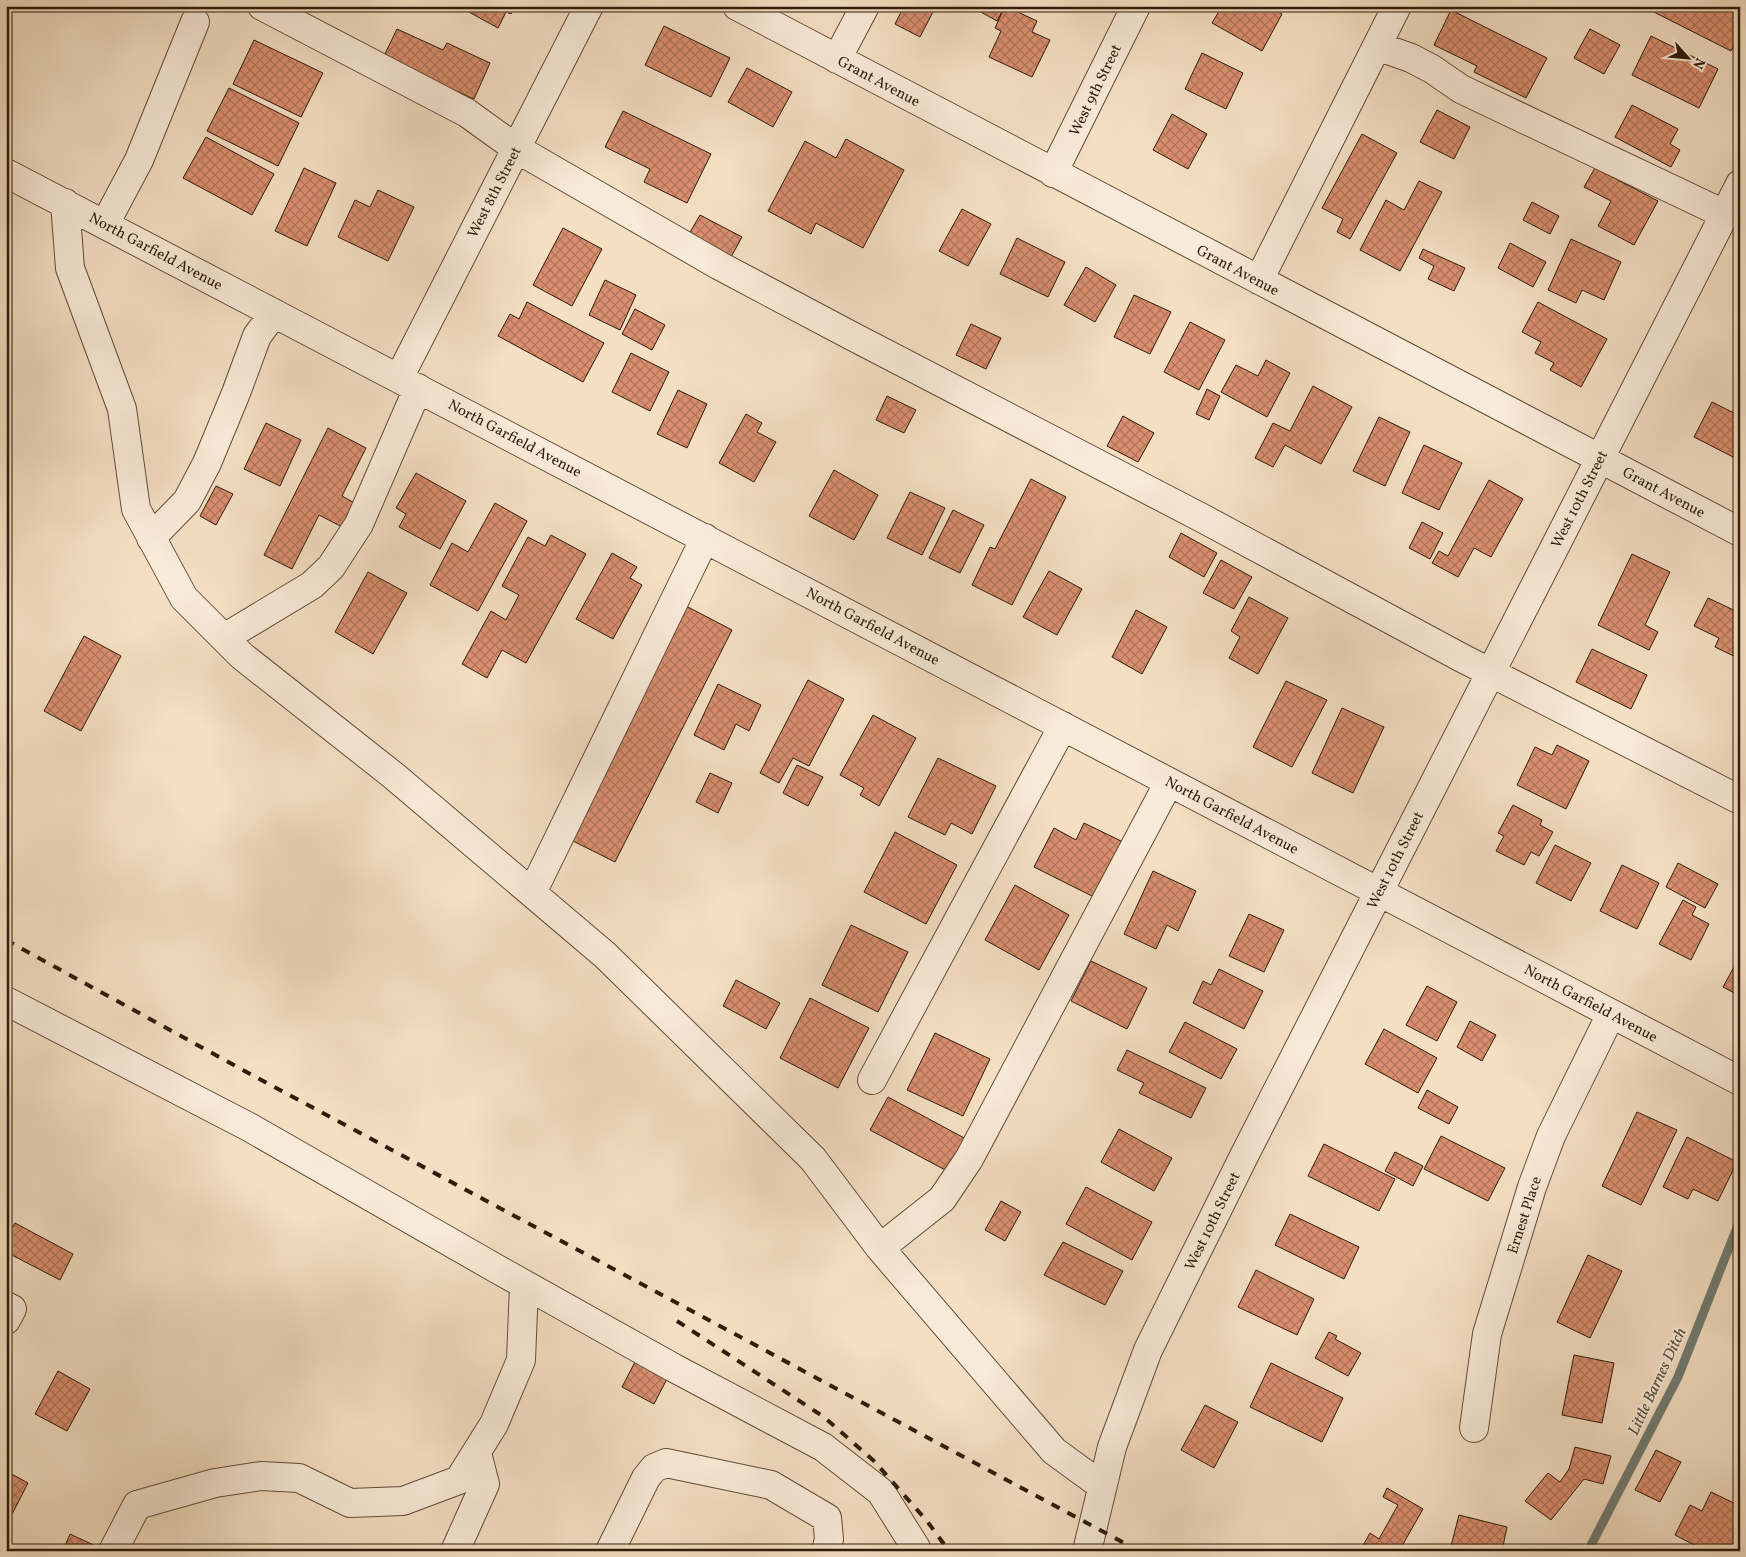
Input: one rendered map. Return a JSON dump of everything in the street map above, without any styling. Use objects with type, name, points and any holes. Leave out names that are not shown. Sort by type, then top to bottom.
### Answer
[{"type":"street","points":[[262,6],[467,114],[516,149],[755,285],[1193,514],[1462,658],[1491,671],[1740,800]]},
{"type":"street","name":"West 8th Street","points":[[224,638],[312,585],[331,567],[359,524],[409,383],[516,149],[589,6]]},
{"type":"street","name":"Grant Avenue","points":[[737,6],[1740,532]]},
{"type":"street","points":[[837,59],[865,6]]},
{"type":"street","name":"West 9th Street","points":[[1054,173],[1136,6]]},
{"type":"street","points":[[1259,280],[1397,6]]},
{"type":"street","points":[[105,224],[139,160],[196,22]]},
{"type":"street","points":[[1377,46],[1411,58],[1432,69],[1462,89],[1724,214]]},
{"type":"street","name":"North Garfield Avenue","points":[[6,173],[1740,1081]]},
{"type":"street","name":"West 10th Street","points":[[1087,1551],[1112,1447],[1148,1350],[1244,1156],[1740,184]]},
{"type":"street","points":[[65,203],[70,268],[122,409],[136,509],[184,598],[242,656],[394,776],[605,955],[813,1160],[880,1248],[1054,1451],[1102,1486]]},
{"type":"street","points":[[151,538],[187,501],[207,463],[257,336],[274,313]]},
{"type":"street","points":[[532,894],[705,538]]},
{"type":"street","points":[[872,1080],[1063,726]]},
{"type":"street","points":[[880,1248],[942,1199],[969,1159],[1169,782]]},
{"type":"street","points":[[6,1000],[249,1127],[524,1285],[823,1448],[881,1492],[916,1548],[916,1551]]},
{"type":"street","name":"Ernest Place","points":[[1474,1428],[1487,1334],[1532,1187],[1551,1136],[1611,1014]]},
{"type":"street","points":[[113,1551],[137,1506],[215,1483],[261,1476],[299,1478],[350,1503],[403,1501],[459,1480],[494,1424],[521,1360],[524,1285]]},
{"type":"street","points":[[455,1551],[485,1484],[477,1452]]},
{"type":"street","points":[[610,1551],[646,1478],[654,1468],[666,1463],[771,1486],[827,1518],[829,1539],[826,1551]]},
{"type":"building","points":[[458,6],[515,6],[511,14],[506,12],[498,28]]},
{"type":"building","points":[[904,6],[936,6],[920,37],[895,24]]},
{"type":"building","points":[[970,6],[1005,6],[997,21]]},
{"type":"building","points":[[1005,6],[1037,21],[1032,32],[1050,40],[1032,77],[989,57],[1001,31],[995,28]]},
{"type":"building","points":[[1222,6],[1267,6],[1282,14],[1262,51],[1212,23]]},
{"type":"building","points":[[1642,6],[1740,6],[1740,35],[1731,51]]},
{"type":"building","points":[[1451,10],[1547,58],[1526,98],[1474,72],[1477,66],[1434,45]]},
{"type":"building","points":[[664,26],[730,58],[711,97],[645,65]]},
{"type":"building","points":[[397,29],[443,50],[447,43],[490,63],[474,99],[383,58]]},
{"type":"building","points":[[1590,29],[1620,45],[1604,74],[1574,58]]},
{"type":"building","points":[[1651,36],[1718,69],[1699,108],[1632,75]]},
{"type":"building","points":[[254,40],[323,73],[301,117],[233,84]]},
{"type":"building","points":[[1202,53],[1243,73],[1226,109],[1185,89]]},
{"type":"building","points":[[747,68],[792,92],[773,127],[728,102]]},
{"type":"building","points":[[229,88],[299,123],[278,166],[207,131]]},
{"type":"building","points":[[1632,105],[1678,129],[1670,144],[1680,150],[1671,167],[1615,137]]},
{"type":"building","points":[[1437,110],[1470,127],[1454,159],[1420,142]]},
{"type":"building","points":[[623,111],[711,154],[687,203],[644,182],[650,169],[605,147]]},
{"type":"building","points":[[1172,114],[1207,134],[1188,169],[1153,150]]},
{"type":"building","points":[[1362,134],[1397,153],[1350,239],[1337,232],[1343,219],[1322,208]]},
{"type":"building","points":[[206,137],[274,174],[252,215],[183,178]]},
{"type":"building","points":[[846,139],[904,170],[863,248],[816,223],[811,234],[768,211],[805,141],[836,158]]},
{"type":"building","points":[[304,168],[336,183],[307,246],[275,231]]},
{"type":"building","points":[[1595,168],[1658,201],[1634,245],[1598,226],[1611,201],[1584,187]]},
{"type":"building","points":[[1419,181],[1442,192],[1400,271],[1360,250],[1386,200],[1404,210]]},
{"type":"building","points":[[378,190],[414,207],[388,261],[338,237],[355,200],[370,207]]},
{"type":"building","points":[[1532,202],[1559,216],[1550,234],[1523,220]]},
{"type":"building","points":[[962,209],[991,224],[968,266],[939,251]]},
{"type":"building","points":[[700,215],[742,237],[731,257],[689,234]]},
{"type":"building","points":[[563,228],[602,249],[572,306],[533,285]]},
{"type":"building","points":[[1017,238],[1065,262],[1048,297],[1000,274]]},
{"type":"building","points":[[1571,239],[1621,262],[1604,300],[1582,290],[1576,303],[1548,290]]},
{"type":"building","points":[[1510,243],[1546,262],[1533,287],[1498,268]]},
{"type":"building","points":[[1423,249],[1465,268],[1454,291],[1428,279],[1434,266],[1419,258]]},
{"type":"building","points":[[1086,267],[1116,285],[1095,322],[1064,305]]},
{"type":"building","points":[[605,280],[636,295],[620,330],[589,315]]},
{"type":"building","points":[[1134,295],[1171,312],[1150,354],[1114,337]]},
{"type":"building","points":[[527,302],[604,343],[583,382],[498,336],[510,314],[519,319]]},
{"type":"building","points":[[1538,302],[1607,339],[1581,387],[1550,370],[1554,363],[1535,353],[1541,342],[1522,332]]},
{"type":"building","points":[[635,309],[665,325],[652,350],[622,334]]},
{"type":"building","points":[[1190,322],[1225,340],[1199,390],[1164,372]]},
{"type":"building","points":[[971,324],[1001,338],[986,369],[956,355]]},
{"type":"building","points":[[631,353],[669,372],[650,411],[612,392]]},
{"type":"building","points":[[1266,360],[1290,373],[1267,417],[1221,392],[1236,365],[1258,376]]},
{"type":"building","points":[[1313,386],[1352,407],[1321,464],[1285,445],[1273,467],[1255,458],[1273,423],[1290,431]]},
{"type":"building","points":[[1207,389],[1220,396],[1209,420],[1196,414]]},
{"type":"building","points":[[678,390],[707,404],[687,448],[657,434]]},
{"type":"building","points":[[887,396],[916,410],[904,433],[876,420]]},
{"type":"building","points":[[1712,402],[1740,416],[1740,449],[1735,458],[1694,437]]},
{"type":"building","points":[[746,414],[762,423],[757,432],[776,442],[754,482],[719,463]]},
{"type":"building","points":[[1123,416],[1154,433],[1138,462],[1107,446]]},
{"type":"building","points":[[1379,417],[1410,432],[1385,486],[1353,471]]},
{"type":"building","points":[[266,423],[301,440],[280,486],[244,469]]},
{"type":"building","points":[[328,428],[366,448],[342,496],[358,505],[346,529],[319,515],[292,569],[264,555]]},
{"type":"building","points":[[1424,445],[1462,463],[1439,510],[1402,493]]},
{"type":"building","points":[[834,470],[878,495],[854,540],[809,516]]},
{"type":"building","points":[[416,473],[466,501],[440,549],[399,527],[406,514],[396,508]]},
{"type":"building","points":[[1031,479],[1066,497],[1012,605],[972,585],[990,547],[995,549]]},
{"type":"building","points":[[1489,480],[1523,499],[1491,557],[1474,548],[1458,577],[1432,563],[1439,551],[1448,556]]},
{"type":"building","points":[[216,486],[233,494],[216,525],[200,516]]},
{"type":"building","points":[[910,492],[945,508],[922,555],[887,538]]},
{"type":"building","points":[[495,503],[527,521],[478,611],[430,585],[452,543],[468,552]]},
{"type":"building","points":[[953,510],[984,525],[960,573],[929,558]]},
{"type":"building","points":[[1422,522],[1443,533],[1430,559],[1409,548]]},
{"type":"building","points":[[1181,533],[1217,553],[1204,577],[1169,557]]},
{"type":"building","points":[[551,535],[586,554],[526,663],[502,650],[487,678],[462,664],[491,611],[506,620],[519,595],[502,586],[528,537],[545,546]]},
{"type":"building","points":[[612,553],[637,567],[630,578],[642,585],[613,639],[576,619]]},
{"type":"building","points":[[1632,554],[1670,572],[1645,625],[1658,632],[1649,650],[1598,625]]},
{"type":"building","points":[[1221,560],[1252,577],[1234,609],[1203,593]]},
{"type":"building","points":[[1049,571],[1082,589],[1057,635],[1023,617]]},
{"type":"building","points":[[368,572],[407,593],[373,654],[335,632]]},
{"type":"building","points":[[1249,597],[1288,618],[1258,674],[1229,658],[1240,637],[1231,631]]},
{"type":"building","points":[[1708,598],[1740,613],[1740,659],[1715,647],[1719,638],[1694,626]]},
{"type":"building","points":[[686,606],[732,630],[615,862],[569,839]]},
{"type":"building","points":[[1136,610],[1167,627],[1142,674],[1112,657]]},
{"type":"building","points":[[84,636],[121,656],[81,731],[44,711]]},
{"type":"building","points":[[1592,649],[1647,675],[1631,709],[1576,682]]},
{"type":"building","points":[[808,680],[844,699],[809,766],[793,758],[779,783],[760,773]]},
{"type":"building","points":[[1286,681],[1327,700],[1292,767],[1253,747]]},
{"type":"building","points":[[718,684],[761,705],[749,731],[736,724],[724,750],[694,735]]},
{"type":"building","points":[[1342,708],[1384,727],[1353,793],[1312,773]]},
{"type":"building","points":[[873,715],[916,738],[879,806],[860,795],[864,788],[840,775]]},
{"type":"building","points":[[1557,745],[1589,761],[1566,809],[1517,785],[1535,747],[1552,755]]},
{"type":"building","points":[[938,758],[996,786],[972,834],[951,823],[945,835],[908,817]]},
{"type":"building","points":[[797,765],[823,777],[808,806],[783,793]]},
{"type":"building","points":[[710,773],[732,783],[718,813],[696,802]]},
{"type":"building","points":[[1513,805],[1542,820],[1540,825],[1553,832],[1539,856],[1531,852],[1524,865],[1496,851],[1504,836],[1498,833]]},
{"type":"building","points":[[1084,823],[1123,842],[1096,898],[1034,867],[1054,828],[1076,840]]},
{"type":"building","points":[[895,832],[957,865],[926,924],[864,892]]},
{"type":"building","points":[[1555,845],[1591,863],[1571,901],[1536,883]]},
{"type":"building","points":[[1678,863],[1718,884],[1705,908],[1666,887]]},
{"type":"building","points":[[1622,865],[1659,883],[1637,929],[1600,911]]},
{"type":"building","points":[[1153,871],[1196,891],[1178,931],[1167,925],[1156,949],[1124,934]]},
{"type":"building","points":[[1015,885],[1069,915],[1039,970],[985,940]]},
{"type":"building","points":[[1683,900],[1696,907],[1692,915],[1709,924],[1691,960],[1659,944]]},
{"type":"building","points":[[1249,914],[1284,930],[1264,972],[1229,956]]},
{"type":"building","points":[[851,925],[908,952],[878,1012],[822,985]]},
{"type":"building","points":[[1740,956],[1740,996],[1723,987]]},
{"type":"building","points":[[1091,961],[1147,988],[1127,1029],[1071,1001]]},
{"type":"building","points":[[1219,969],[1263,991],[1244,1029],[1193,1003],[1203,981],[1211,985]]},
{"type":"building","points":[[736,980],[780,1003],[766,1029],[723,1006]]},
{"type":"building","points":[[1427,986],[1457,1002],[1437,1041],[1406,1025]]},
{"type":"building","points":[[810,998],[869,1028],[838,1088],[780,1058]]},
{"type":"building","points":[[1470,1021],[1496,1035],[1482,1061],[1457,1047]]},
{"type":"building","points":[[1185,1022],[1237,1049],[1221,1079],[1169,1052]]},
{"type":"building","points":[[1384,1029],[1437,1058],[1418,1093],[1365,1064]]},
{"type":"building","points":[[935,1033],[990,1059],[963,1116],[907,1090]]},
{"type":"building","points":[[1127,1050],[1206,1088],[1191,1118],[1139,1093],[1144,1083],[1117,1070]]},
{"type":"building","points":[[1427,1090],[1458,1107],[1449,1124],[1418,1108]]},
{"type":"building","points":[[888,1097],[968,1140],[951,1173],[870,1130]]},
{"type":"building","points":[[1637,1112],[1677,1130],[1641,1205],[1602,1186]]},
{"type":"building","points":[[1119,1129],[1172,1158],[1154,1191],[1101,1162]]},
{"type":"building","points":[[1441,1136],[1505,1168],[1488,1201],[1424,1169]]},
{"type":"building","points":[[1687,1137],[1737,1162],[1718,1201],[1693,1189],[1688,1199],[1663,1187]]},
{"type":"building","points":[[1324,1144],[1395,1179],[1379,1211],[1308,1176]]},
{"type":"building","points":[[1395,1152],[1423,1166],[1413,1186],[1385,1171]]},
{"type":"building","points":[[1086,1187],[1152,1222],[1132,1260],[1066,1224]]},
{"type":"building","points":[[1001,1201],[1021,1212],[1005,1241],[985,1230]]},
{"type":"building","points":[[1290,1214],[1359,1247],[1344,1279],[1275,1245]]},
{"type":"building","points":[[15,1223],[73,1254],[60,1280],[6,1252],[6,1238]]},
{"type":"building","points":[[1063,1242],[1123,1271],[1105,1305],[1044,1275]]},
{"type":"building","points":[[1588,1255],[1622,1271],[1590,1338],[1557,1322]]},
{"type":"building","points":[[1256,1270],[1314,1299],[1297,1335],[1238,1307]]},
{"type":"building","points":[[1329,1332],[1337,1336],[1335,1339],[1361,1353],[1348,1376],[1315,1358]]},
{"type":"building","points":[[1574,1355],[1614,1363],[1602,1423],[1562,1415]]},
{"type":"building","points":[[635,1362],[667,1379],[654,1404],[622,1387]]},
{"type":"building","points":[[1271,1363],[1343,1398],[1322,1442],[1250,1407]]},
{"type":"building","points":[[58,1371],[90,1389],[67,1431],[35,1414]]},
{"type":"building","points":[[1205,1405],[1238,1422],[1214,1468],[1181,1450]]},
{"type":"building","points":[[1575,1447],[1611,1456],[1603,1484],[1584,1479],[1551,1520],[1525,1501],[1548,1473],[1560,1482],[1569,1469]]},
{"type":"building","points":[[1656,1450],[1681,1462],[1660,1502],[1635,1490]]},
{"type":"building","points":[[6,1471],[28,1483],[6,1526]]},
{"type":"building","points":[[1387,1488],[1423,1509],[1402,1546],[1411,1551],[1360,1551],[1370,1533],[1379,1539],[1398,1505],[1383,1497]]},
{"type":"building","points":[[1711,1492],[1740,1506],[1740,1551],[1706,1551],[1675,1535],[1690,1505],[1702,1511]]},
{"type":"building","points":[[1459,1515],[1507,1527],[1502,1551],[1468,1551],[1451,1546]]},
{"type":"building","points":[[70,1534],[102,1549],[101,1551],[63,1551]]},
{"type":"waterway","name":"Little Barnes Ditch","points":[[1588,1551],[1678,1377],[1740,1220]]},
{"type":"railway","points":[[6,940],[252,1075],[1139,1551]]},
{"type":"railway","points":[[677,1321],[824,1417],[874,1461],[927,1521],[949,1551]]}]
